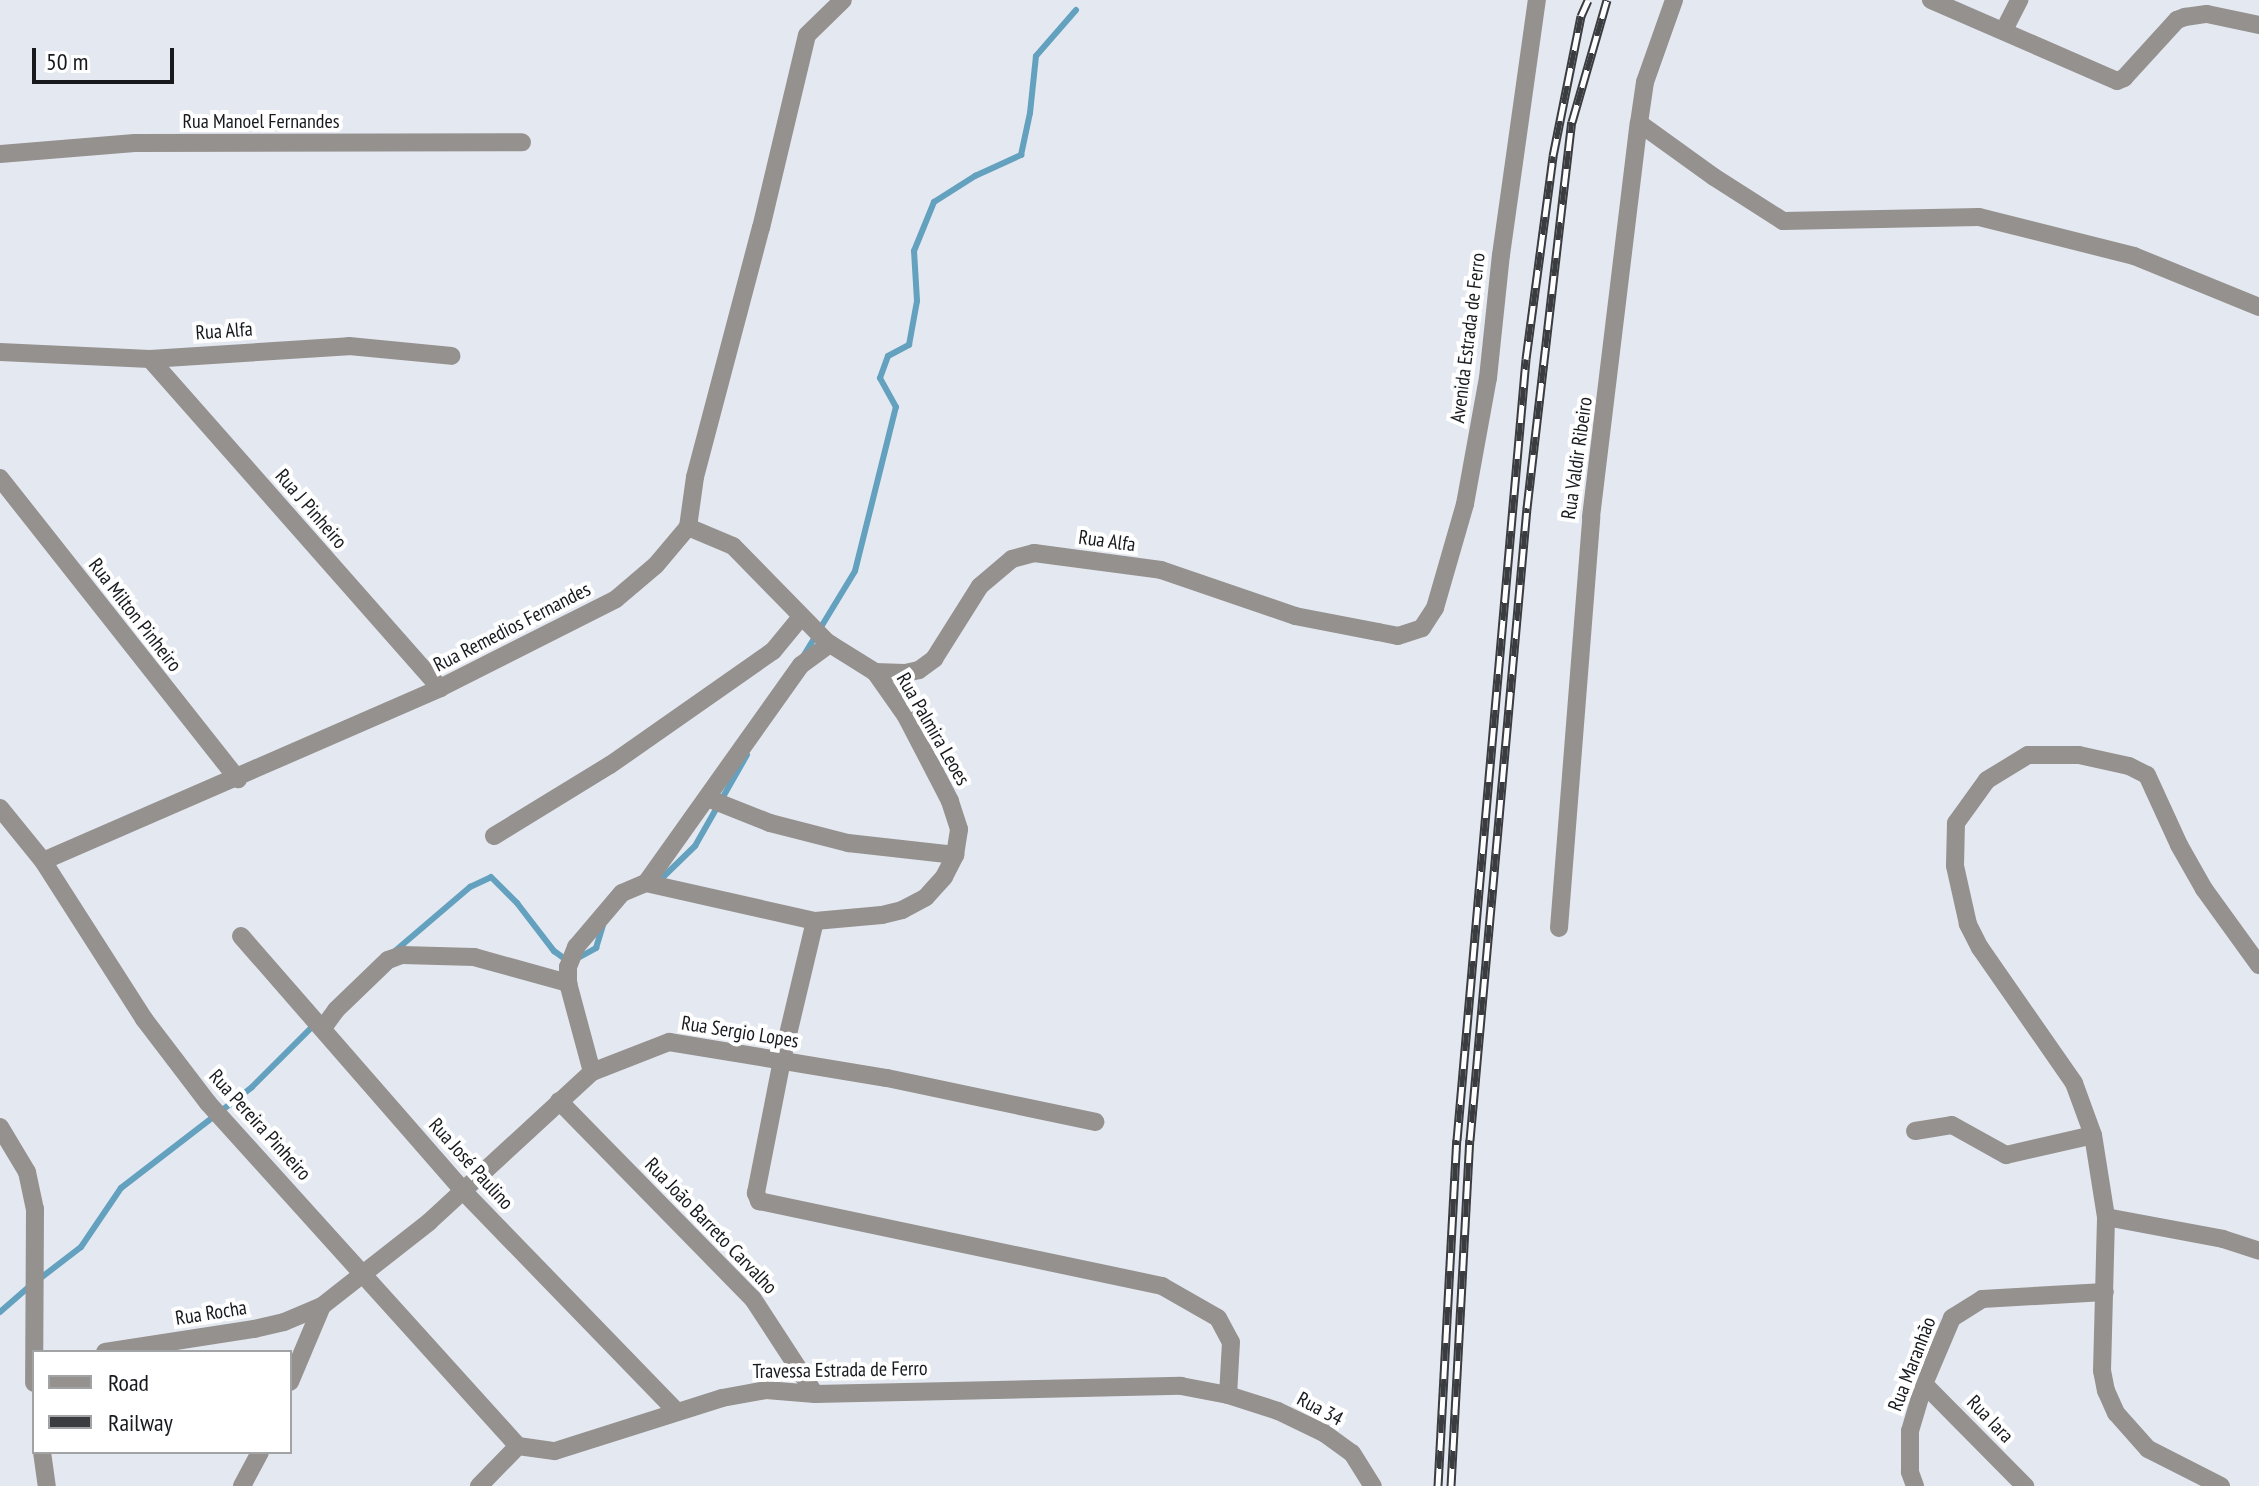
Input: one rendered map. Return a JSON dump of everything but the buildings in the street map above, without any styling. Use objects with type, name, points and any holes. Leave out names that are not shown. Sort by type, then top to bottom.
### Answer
[{"type":"street","points":[[688,527],[695,477],[761,228],[797,65],[807,35],[843,0]]},
{"type":"street","name":"Avenida Estrada de Ferro","points":[[1378,632],[1412,634],[1422,628],[1435,608],[1465,504],[1488,378],[1501,255],[1537,0]]},
{"type":"street","name":"Rua Valdir Ribeiro","points":[[1559,928],[1591,517],[1639,123],[1645,82],[1674,0]]},
{"type":"street","points":[[1931,0],[2117,81],[2124,78],[2177,20],[2207,14],[2259,25]]},
{"type":"street","points":[[2004,30],[2019,0]]},
{"type":"street","points":[[1639,123],[1714,177],[1783,221],[1979,217],[2134,256],[2259,307]]},
{"type":"street","name":"Rua Manoel Fernandes","points":[[0,154],[135,143],[522,142]]},
{"type":"street","name":"Rua Alfa","points":[[0,352],[150,359],[349,346],[452,356]]},
{"type":"street","name":"Rua J Pinheiro","points":[[150,359],[440,688]]},
{"type":"street","name":"Rua Milton Pinheiro","points":[[0,478],[238,779]]},
{"type":"street","name":"Rua Palmira Leoes","points":[[688,527],[733,546],[828,643],[875,672],[906,716],[950,801],[959,829],[955,855]]},
{"type":"street","name":"Rua Remedios Fernandes","points":[[43,861],[238,779],[440,688],[616,599],[656,565],[688,527]]},
{"type":"street","name":"Rua Alfa","points":[[875,672],[919,670],[934,659],[980,586],[1012,559],[1034,553],[1161,570],[1295,616],[1378,632]]},
{"type":"street","points":[[494,836],[610,765],[773,651],[803,619]]},
{"type":"street","points":[[592,1072],[568,983],[568,967],[576,947],[622,893],[646,883],[801,665],[828,643]]},
{"type":"street","points":[[2221,1486],[2148,1449],[2116,1413],[2102,1371],[2106,1217],[2093,1135],[2074,1083],[1980,948],[1968,924],[1955,866],[1956,823],[1987,780],[2028,755],[2079,755],[2129,766],[2147,775],[2179,845],[2204,889],[2259,965]]},
{"type":"street","points":[[646,883],[815,921],[902,910],[926,897],[944,877],[955,855],[848,843],[770,823],[707,798]]},
{"type":"street","name":"Rua Pereira Pinheiro","points":[[0,808],[43,861],[144,1019],[208,1103],[518,1446]]},
{"type":"street","points":[[815,921],[782,1060],[756,1193],[759,1201],[1162,1286],[1218,1318],[1231,1342],[1228,1395]]},
{"type":"street","name":"Rua José Paulino","points":[[241,936],[464,1192],[677,1412]]},
{"type":"street","points":[[317,1021],[388,960],[402,955],[474,957],[568,983]]},
{"type":"street","name":"Rua Sergio Lopes","points":[[322,1306],[364,1276],[464,1192],[592,1072],[669,1042],[887,1078],[1095,1122]]},
{"type":"street","name":"Rua João Barreto Carvalho","points":[[559,1101],[753,1299],[815,1394]]},
{"type":"street","points":[[1915,1131],[1952,1125],[2006,1155],[2093,1135]]},
{"type":"street","points":[[0,1127],[27,1172],[35,1209],[33,1350]]},
{"type":"street","points":[[2106,1217],[2223,1239],[2259,1251]]},
{"type":"street","name":"Rua Maranhão","points":[[1915,1486],[1910,1472],[1910,1431],[1924,1384],[1952,1318],[1982,1299],[2105,1292]]},
{"type":"street","points":[[292,1377],[322,1306]]},
{"type":"street","name":"Rua Rocha","points":[[118,1350],[254,1329],[284,1322],[322,1306]]},
{"type":"street","name":"Rua Iara","points":[[1924,1384],[2025,1486]]},
{"type":"street","name":"Travessa Estrada de Ferro","points":[[518,1446],[555,1451],[677,1412],[766,1390],[815,1394],[1158,1385],[1228,1395]]},
{"type":"street","name":"Rua 34","points":[[1228,1395],[1278,1411],[1324,1433],[1352,1453],[1373,1486]]},
{"type":"street","points":[[479,1486],[518,1446]]},
{"type":"street","points":[[42,1454],[47,1486]]},
{"type":"street","points":[[242,1486],[259,1454]]},
{"type":"waterway","points":[[804,655],[855,571],[896,407],[880,378],[888,356],[909,345],[917,301],[914,251],[934,202],[975,176],[1021,155],[1030,113],[1036,56],[1076,10]]},
{"type":"waterway","points":[[658,882],[695,846],[747,755]]},
{"type":"waterway","points":[[395,951],[470,887],[491,877],[517,903],[554,951],[568,961]]},
{"type":"waterway","points":[[578,958],[596,948],[603,925]]},
{"type":"waterway","points":[[38,1280],[81,1247],[121,1188],[252,1087],[316,1023]]},
{"type":"waterway","points":[[0,1312],[29,1287]]},
{"type":"railway","points":[[1438,1486],[1457,1140],[1526,359],[1553,156],[1581,16],[1588,0]]},
{"type":"railway","points":[[1451,1486],[1470,1140],[1527,508],[1572,122],[1607,0]]}]
